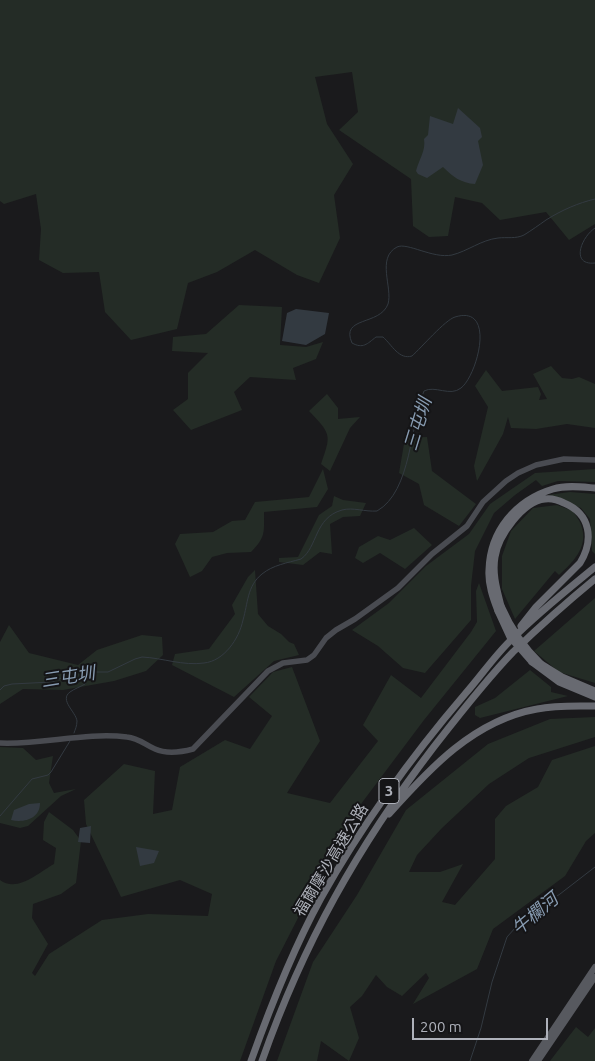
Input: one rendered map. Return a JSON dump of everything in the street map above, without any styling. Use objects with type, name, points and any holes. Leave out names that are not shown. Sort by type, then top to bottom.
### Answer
[{"type":"highway","points":[[595,488],[565,487],[554,489],[524,503],[510,515],[500,528],[490,552],[488,572],[510,638],[532,662],[559,682],[595,697]]},
{"type":"highway","points":[[510,640],[536,607],[580,563],[588,547],[588,527],[579,512],[571,506],[554,499],[537,501],[525,508],[508,530],[495,555],[495,582],[499,609],[515,634],[527,651],[541,664],[562,677],[595,691]]},
{"type":"highway","name":"福爾摩沙高速公路","points":[[251,1061],[269,1011],[321,898],[371,817],[414,756],[510,640],[595,567]]},
{"type":"highway","name":"福爾摩沙高速公路","points":[[262,1061],[296,973],[332,901],[350,868],[399,792],[455,720],[512,653],[595,580]]},
{"type":"highway","points":[[372,833],[420,779],[442,758],[486,727],[512,715],[537,709],[565,706],[595,706]]},
{"type":"main road","points":[[532,1061],[595,966]]},
{"type":"main road","points":[[538,1061],[595,977]]},
{"type":"street","points":[[0,743],[20,743],[71,737],[125,736],[137,739],[165,752],[193,749],[268,671],[283,663],[307,660],[314,655],[326,638],[336,630],[356,619],[398,588],[426,560],[466,526],[483,502],[506,481],[536,465],[564,459],[595,460]]},
{"type":"shaded area","points":[[0,0],[595,0],[595,224],[569,240],[546,212],[500,220],[482,203],[455,197],[448,236],[429,237],[413,226],[411,179],[339,130],[358,112],[352,72],[315,77],[327,124],[353,164],[334,195],[340,238],[319,283],[297,275],[255,250],[217,272],[188,283],[177,329],[131,340],[105,312],[99,272],[63,273],[39,260],[41,229],[36,194],[4,204],[0,201]]},
{"type":"shaded area","points":[[458,108],[480,128],[482,137],[478,141],[483,165],[475,184],[458,179],[443,167],[427,178],[416,171],[423,151],[424,139],[428,135],[430,116],[453,124]]},
{"type":"shaded area","points":[[239,305],[282,307],[280,345],[306,347],[323,342],[316,359],[293,368],[296,380],[250,377],[234,392],[242,410],[191,430],[173,410],[188,399],[188,373],[208,353],[172,351],[173,337],[206,334]]},
{"type":"shaded area","points":[[296,309],[329,313],[325,334],[306,345],[282,341],[287,313]]},
{"type":"shaded area","points":[[551,366],[562,378],[572,379],[579,377],[595,384],[595,428],[567,424],[536,429],[511,428],[508,417],[503,434],[477,481],[474,466],[488,407],[475,386],[486,370],[502,391],[538,387],[541,394],[539,400],[547,399],[533,374]]},
{"type":"shaded area","points":[[327,394],[338,408],[338,419],[360,417],[350,428],[330,471],[321,464],[328,441],[326,431],[309,411]]},
{"type":"shaded area","points":[[427,437],[432,471],[476,504],[459,526],[424,505],[419,484],[399,473],[405,438]]},
{"type":"shaded area","points":[[323,469],[328,489],[317,507],[264,512],[262,538],[251,552],[227,553],[212,557],[202,571],[190,577],[175,544],[180,534],[213,532],[232,521],[245,520],[255,502],[309,497]]},
{"type":"shaded area","points":[[595,469],[595,482],[558,481],[542,486],[536,480],[494,513],[475,551],[471,586],[471,620],[425,673],[403,668],[378,646],[352,630],[389,603],[426,566],[469,534],[490,504],[535,473]]},
{"type":"shaded area","points":[[570,492],[595,494],[595,554],[592,551],[590,519],[581,508],[548,495]]},
{"type":"shaded area","points":[[334,496],[343,500],[366,503],[360,516],[343,517],[330,524],[332,554],[320,552],[303,565],[279,562],[279,558],[298,557],[319,515],[332,506]]},
{"type":"shaded area","points":[[557,505],[573,511],[580,521],[583,535],[581,548],[574,560],[559,575],[555,571],[515,619],[502,589],[502,556],[511,531],[533,508]]},
{"type":"shaded area","points":[[414,528],[432,545],[405,569],[380,553],[363,563],[355,558],[359,547],[378,536],[390,540]]},
{"type":"shaded area","points":[[255,570],[258,614],[268,626],[294,644],[299,655],[274,661],[234,697],[172,665],[175,654],[209,649],[235,614],[232,605],[248,577]]},
{"type":"shaded area","points":[[479,583],[496,631],[424,720],[361,804],[320,875],[276,961],[240,1061],[0,1061],[0,880],[13,884],[20,883],[54,864],[56,848],[43,840],[44,822],[49,812],[73,830],[81,841],[76,883],[61,894],[33,904],[32,918],[48,944],[32,973],[35,976],[49,954],[102,920],[148,914],[208,916],[212,894],[180,880],[121,897],[86,824],[84,800],[124,764],[155,771],[153,814],[172,810],[180,767],[225,740],[250,749],[272,716],[249,697],[273,672],[292,667],[320,741],[287,793],[330,803],[378,741],[363,725],[391,675],[421,698],[477,622],[476,591]]},
{"type":"shaded area","points":[[595,598],[595,683],[559,672],[534,651]]},
{"type":"shaded area","points":[[9,625],[29,653],[78,665],[97,650],[142,635],[162,637],[163,655],[146,671],[114,681],[63,690],[23,689],[0,704],[0,642]]},
{"type":"shaded area","points":[[530,670],[551,687],[551,692],[568,696],[480,718],[475,715],[475,707],[495,698]]},
{"type":"shaded area","points":[[595,717],[595,737],[529,758],[489,784],[442,828],[417,855],[409,872],[440,872],[463,864],[442,902],[455,905],[495,859],[495,819],[506,806],[538,787],[552,760],[595,746],[595,833],[586,841],[565,876],[493,929],[477,969],[413,1004],[429,978],[426,973],[402,996],[387,987],[376,975],[362,996],[350,1007],[359,1038],[349,1061],[321,1041],[317,1061],[277,1061],[313,962],[357,895],[406,810],[488,744],[550,719]]},
{"type":"shaded area","points":[[0,747],[23,748],[36,760],[53,756],[49,783],[54,793],[76,789],[61,796],[28,826],[20,828],[0,823]]},
{"type":"shaded area","points":[[40,803],[37,813],[30,819],[21,821],[11,820],[14,810],[29,804]]},
{"type":"shaded area","points":[[91,826],[90,843],[78,842],[80,828]]},
{"type":"shaded area","points":[[136,847],[159,851],[154,863],[140,866]]},
{"type":"shaded area","points":[[576,1027],[588,1037],[595,1028],[595,1061],[550,1061]]},
{"type":"waterway","name":"三屯圳","points":[[0,690],[4,686],[12,684],[52,682],[75,672],[108,672],[142,657],[196,664],[211,661],[224,654],[238,634],[251,589],[257,579],[271,568],[301,559],[311,547],[321,526],[333,514],[346,509],[377,511],[388,501],[404,473],[419,405],[424,391],[433,389],[457,390],[467,381],[473,370],[480,343],[480,331],[476,321],[468,316],[451,319],[412,356],[407,357],[399,354],[383,337],[376,337],[362,346],[352,343],[351,329],[377,316],[384,311],[388,304],[389,290],[386,266],[387,258],[391,252],[401,246],[437,255],[452,255],[492,239],[521,236],[564,210],[595,199]]},
{"type":"waterway","name":"三屯圳","points":[[595,228],[590,232],[580,250],[582,260],[587,263],[595,263]]},
{"type":"waterway","points":[[74,733],[77,721],[66,699],[70,692],[85,684],[88,671]]},
{"type":"waterway","points":[[0,816],[32,779],[48,775],[51,772],[70,741]]},
{"type":"waterway","name":"牛欄河","points":[[470,1061],[481,1028],[492,982],[507,937],[524,918],[560,894],[595,867]]}]
